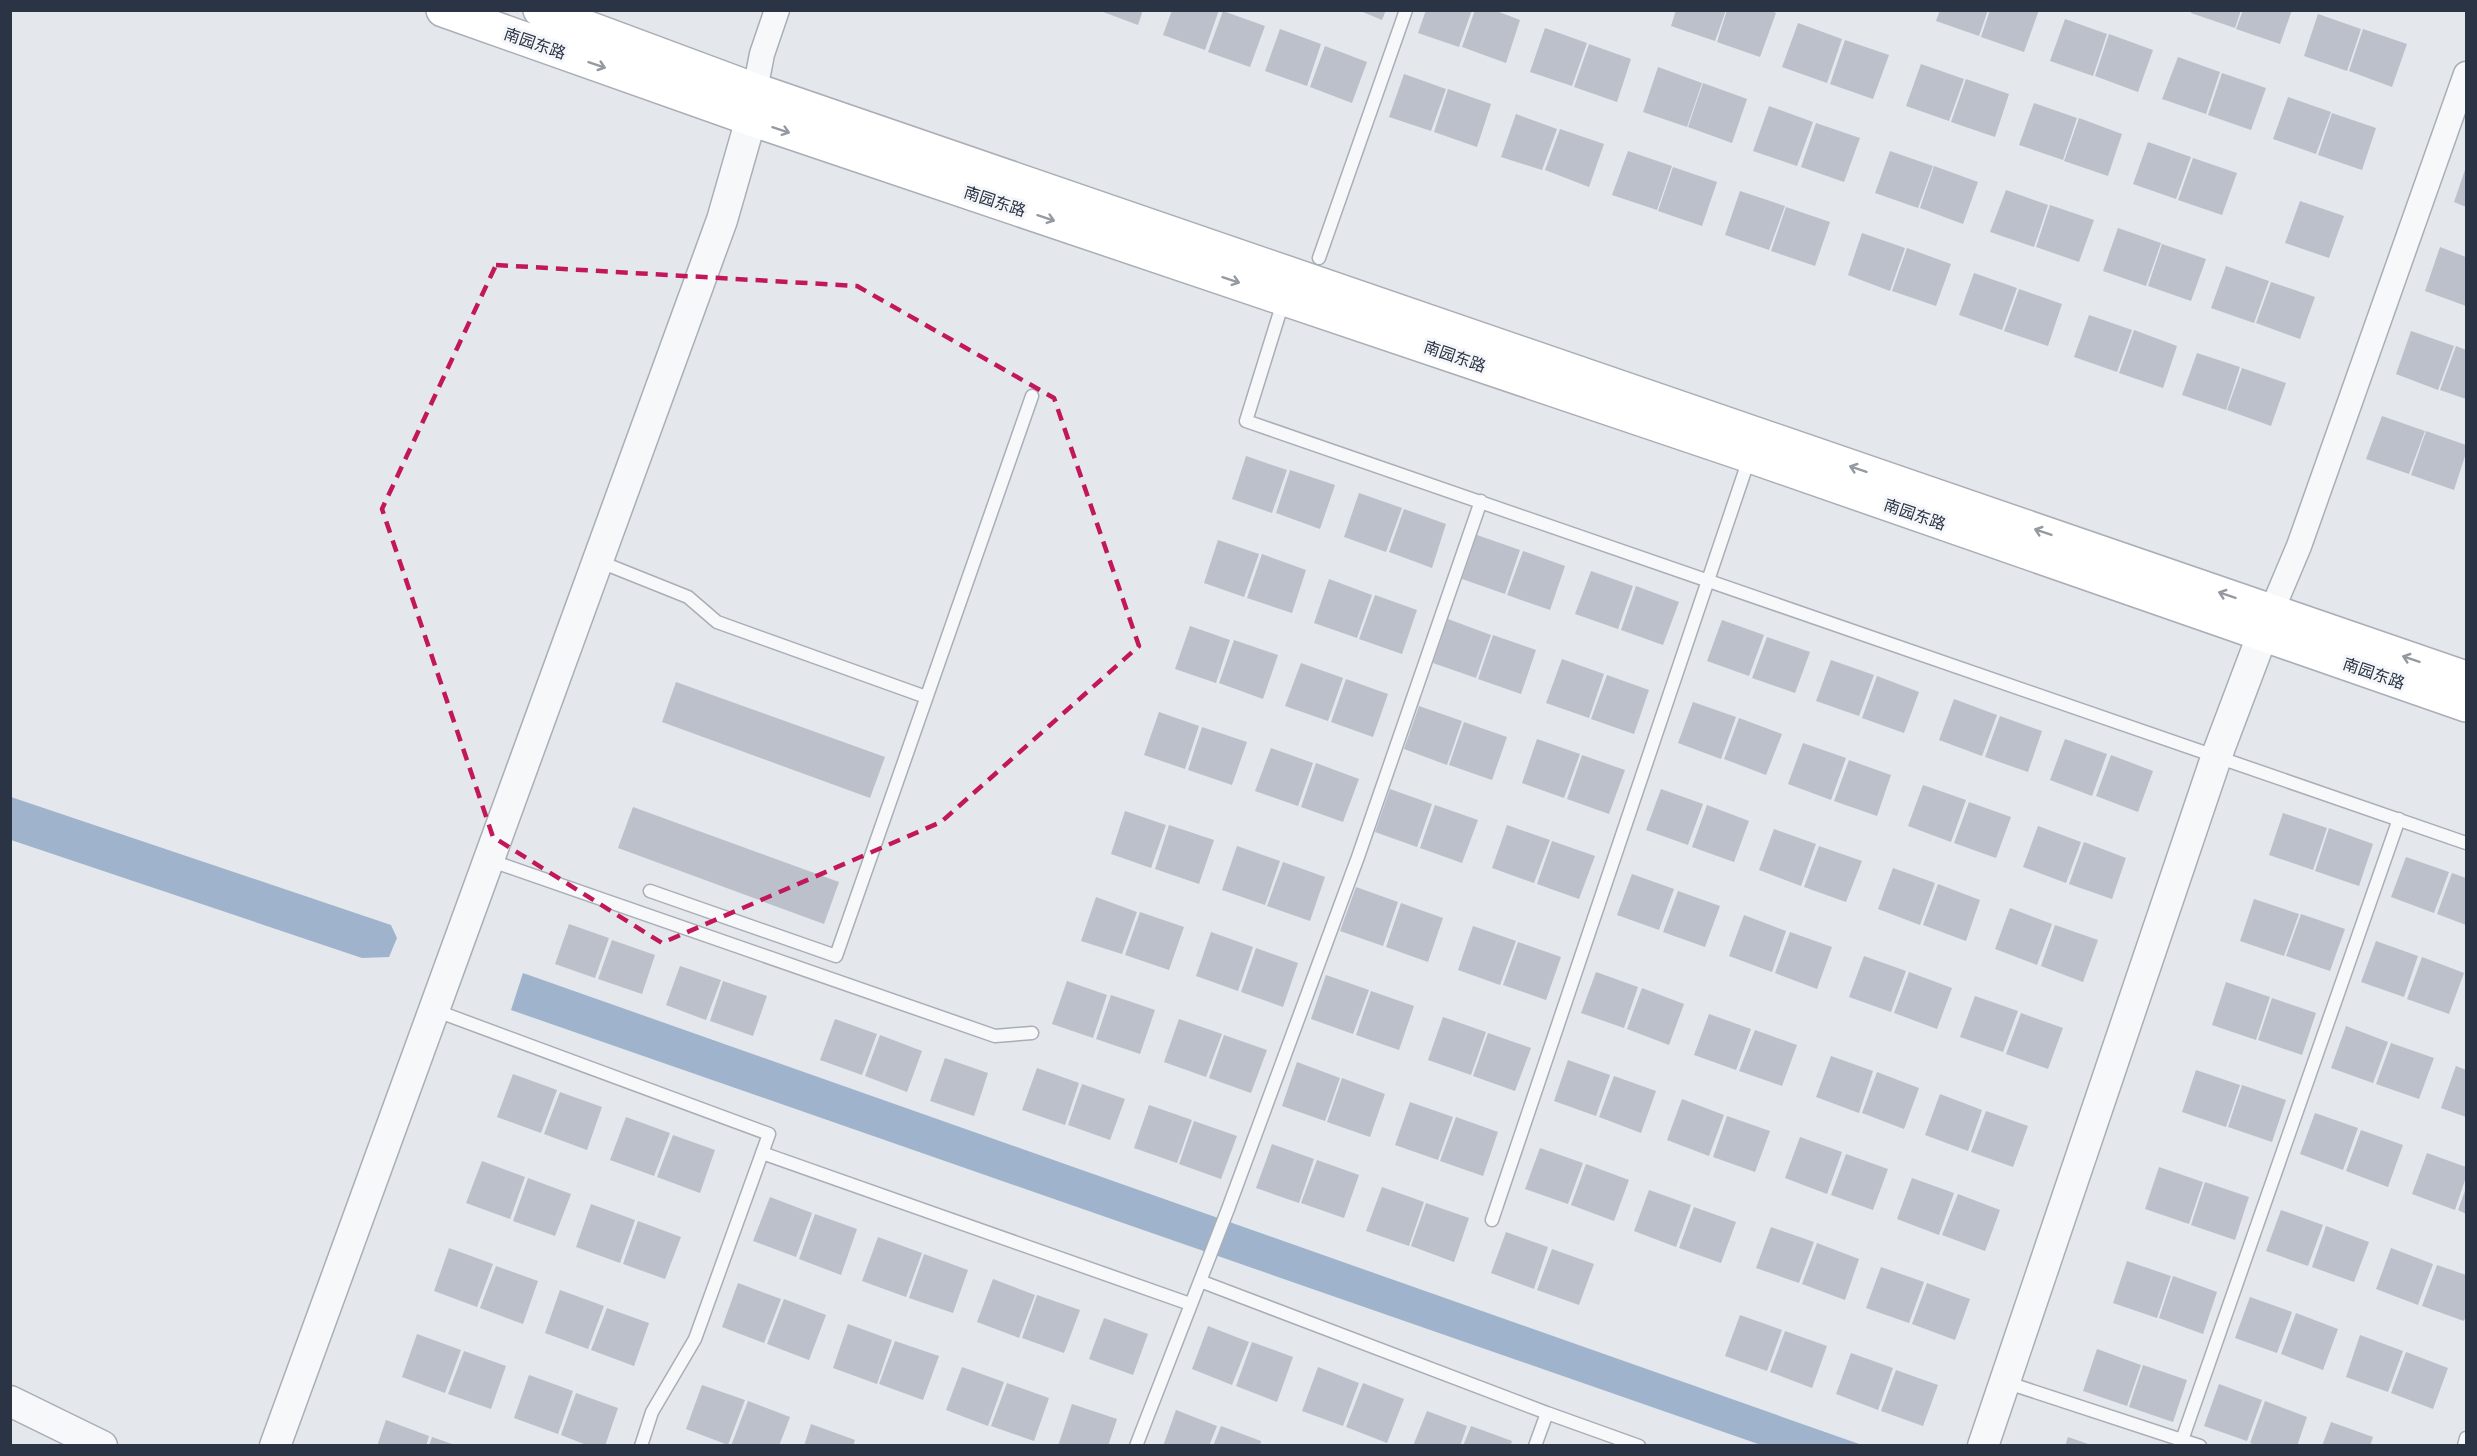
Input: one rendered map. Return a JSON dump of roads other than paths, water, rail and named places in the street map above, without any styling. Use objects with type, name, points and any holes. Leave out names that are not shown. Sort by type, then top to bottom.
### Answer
[{"type":"main road","name":"南园东路","points":[[443,10],[753,105],[2267,623],[2466,705]]},
{"type":"main road","name":"南园东路","points":[[540,10],[753,105],[1284,298],[1750,456],[2267,623],[2466,678]]},
{"type":"street","points":[[275,1446],[722,219],[753,105],[762,54],[777,10]]},
{"type":"street","points":[[1983,1446],[2217,755],[2299,546],[2466,74]]},
{"type":"street","points":[[10,1401],[102,1446]]},
{"type":"lane","points":[[1319,258],[1406,10]]},
{"type":"lane","points":[[1284,298],[1246,421],[2466,843]]},
{"type":"lane","points":[[650,891],[836,956],[1032,396]]},
{"type":"lane","points":[[1492,1220],[1750,456]]},
{"type":"lane","points":[[1136,1446],[1209,1260],[1358,857],[1481,501]]},
{"type":"lane","points":[[598,561],[688,597],[717,622],[926,698]]},
{"type":"lane","points":[[2182,1440],[2399,819]]},
{"type":"lane","points":[[489,861],[995,1036],[1032,1033]]},
{"type":"lane","points":[[434,1010],[769,1134],[695,1339],[652,1412],[641,1446]]},
{"type":"lane","points":[[762,1153],[1190,1304]]},
{"type":"lane","points":[[1200,1281],[1639,1446]]},
{"type":"lane","points":[[2005,1382],[2200,1446]]},
{"type":"lane","points":[[1535,1446],[1547,1413]]},
{"type":"lane","points":[[2464,1446],[2466,1438]]},
{"type":"water","points":[[11,797],[391,925],[397,938],[389,957],[362,958],[11,840]]},
{"type":"water","points":[[523,973],[1862,1445],[1761,1445],[511,1010]]}]
